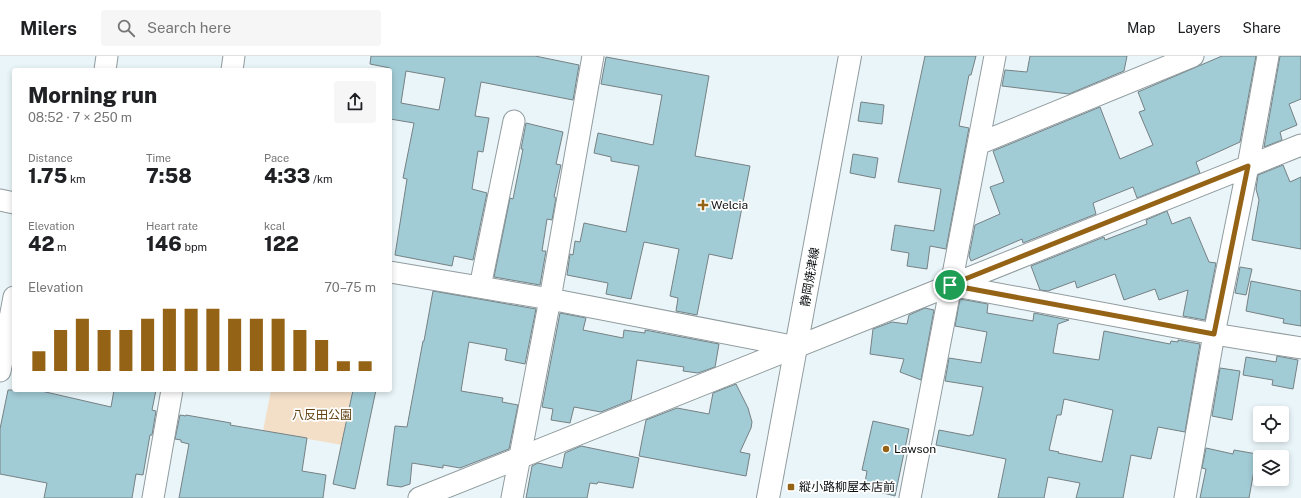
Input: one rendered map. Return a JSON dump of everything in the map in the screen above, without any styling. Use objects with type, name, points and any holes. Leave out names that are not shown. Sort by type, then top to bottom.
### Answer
[{"type":"main road","name":"静岡焼津線","points":[[768,498],[850,56]]},
{"type":"street","points":[[105,68],[107,56]]},
{"type":"street","points":[[232,68],[234,56]]},
{"type":"street","points":[[512,498],[550,299],[593,56]]},
{"type":"street","points":[[910,498],[995,56]]},
{"type":"street","points":[[978,144],[1193,56]]},
{"type":"street","points":[[1185,498],[1214,334],[1248,166],[1268,56]]},
{"type":"street","points":[[480,287],[514,121]]},
{"type":"street","points":[[419,498],[1301,145]]},
{"type":"street","points":[[0,200],[12,203]]},
{"type":"street","points":[[392,272],[550,299],[797,347]]},
{"type":"street","points":[[950,285],[1214,334],[1301,348]]},
{"type":"street","points":[[0,371],[12,308]]},
{"type":"street","points":[[153,498],[172,392]]},
{"type":"green space","name":"八反田公園","points":[[271,392],[352,392],[342,445],[263,431]]},
{"type":"building","points":[[371,56],[535,56],[579,65],[573,100],[481,82],[475,116],[489,118],[483,152],[478,151],[472,189],[487,193],[473,260],[454,256],[452,266],[395,255],[407,179],[403,178],[414,123],[392,119],[392,68],[370,64]],"holes":[[[406,71],[445,78],[439,110],[401,103]]]},
{"type":"building","points":[[925,56],[976,56],[971,75],[969,75],[959,126],[969,128],[946,249],[930,246],[927,269],[907,266],[909,253],[891,250],[895,225],[934,231],[941,189],[898,182]]},
{"type":"building","points":[[1030,56],[1127,56],[1124,71],[1069,94],[1002,86],[1005,70],[1027,72]]},
{"type":"building","points":[[1222,56],[1256,56],[1240,142],[1196,162],[1200,173],[1137,198],[1133,187],[1093,203],[1096,214],[1023,243],[1022,239],[971,261],[969,256],[975,225],[1000,214],[990,187],[1004,182],[993,151],[1100,107],[1120,159],[1153,145],[1139,112],[1145,110],[1138,92]]},
{"type":"building","points":[[1280,56],[1301,56],[1301,99],[1289,104],[1297,125],[1280,132],[1282,140],[1264,147]]},
{"type":"building","points":[[606,57],[709,76],[695,156],[750,166],[732,259],[709,254],[697,315],[676,311],[678,298],[670,296],[679,249],[644,242],[631,299],[606,294],[608,283],[567,275],[570,254],[573,255],[575,241],[580,242],[584,223],[626,232],[639,166],[611,161],[611,157],[594,153],[598,133],[653,145],[662,95],[601,84]]},
{"type":"building","points":[[861,102],[884,105],[882,124],[858,121]]},
{"type":"building","points":[[526,123],[563,132],[556,164],[561,165],[554,197],[556,198],[552,220],[547,219],[542,251],[546,251],[540,285],[494,277],[510,198],[513,199],[523,149],[521,149]]},
{"type":"building","points":[[853,154],[878,158],[875,178],[850,173]]},
{"type":"building","points":[[1283,165],[1290,182],[1301,177],[1301,249],[1252,240],[1259,200],[1256,189],[1258,175]]},
{"type":"building","points":[[1167,211],[1172,224],[1190,217],[1209,262],[1216,263],[1205,320],[1183,316],[1188,290],[1159,300],[1155,289],[1124,300],[1115,274],[1077,288],[1075,281],[1048,291],[1040,290],[1031,266],[1104,237],[1105,240],[1147,224],[1146,220]]},
{"type":"building","points":[[1240,267],[1252,269],[1246,295],[1235,293]]},
{"type":"building","points":[[1251,281],[1301,291],[1301,326],[1283,323],[1284,319],[1246,311]]},
{"type":"building","points":[[433,291],[536,309],[525,364],[505,360],[507,349],[469,342],[461,391],[503,398],[502,402],[518,405],[509,449],[460,468],[443,465],[443,468],[412,463],[410,484],[401,487],[387,485],[395,426],[407,427]]},
{"type":"building","points":[[960,299],[988,304],[987,313],[1033,321],[1034,313],[1069,320],[1058,324],[1053,353],[1099,360],[1104,331],[1170,344],[1171,341],[1178,342],[1178,340],[1200,344],[1185,432],[1158,427],[1151,459],[1131,455],[1123,498],[1076,498],[1080,483],[1048,477],[1044,498],[998,498],[1006,459],[936,445],[939,430],[970,436],[973,435],[983,387],[945,381],[949,358],[981,363],[987,332],[955,326]],"holes":[[[1064,399],[1113,410],[1102,462],[1049,450],[1057,415],[1061,415]]]},
{"type":"building","points":[[925,308],[934,310],[921,380],[900,372],[904,359],[870,354],[873,329],[892,322],[907,324],[909,315]]},
{"type":"building","points":[[560,313],[586,318],[583,330],[623,338],[624,330],[645,333],[645,330],[719,344],[715,367],[698,373],[683,371],[684,367],[637,360],[631,400],[601,412],[574,407],[570,423],[551,420],[553,409],[542,407]]},
{"type":"building","points":[[1277,356],[1298,360],[1293,389],[1272,385],[1273,380],[1243,375],[1246,357],[1276,362]]},
{"type":"building","points":[[1220,368],[1240,371],[1232,420],[1212,416]]},
{"type":"building","points":[[736,384],[748,408],[752,422],[751,428],[740,452],[750,454],[746,476],[639,456],[646,420],[677,408],[709,414],[713,393]]},
{"type":"building","points":[[8,390],[12,390],[12,392],[46,392],[111,407],[114,392],[156,392],[152,410],[156,411],[152,435],[150,435],[143,475],[136,474],[132,498],[44,498],[47,483],[0,474],[0,429]]},
{"type":"building","points":[[353,392],[376,392],[355,489],[333,484]]},
{"type":"building","points":[[180,415],[231,423],[230,425],[307,438],[302,471],[326,475],[323,498],[179,498],[189,444],[175,439]]},
{"type":"building","name":"Lawson","points":[[873,421],[909,429],[895,496],[864,488],[867,471],[862,470]]},
{"type":"building","points":[[581,446],[639,458],[633,488],[598,482],[597,484],[590,483],[587,498],[526,498],[532,466],[538,463],[562,468],[565,453]]},
{"type":"building","points":[[1206,448],[1233,454],[1234,450],[1253,453],[1253,476],[1249,498],[1200,498],[1206,469],[1202,468]]},
{"type":"place","name":"Welcia","points":[[703,205]]},
{"type":"place","name":"Lawson","points":[[886,449]]},
{"type":"place","name":"縦小路柳屋本店前","points":[[791,487]]},
{"type":"route","points":[[1248,166],[1214,334],[950,285],[1000,265],[1248,166]]}]
